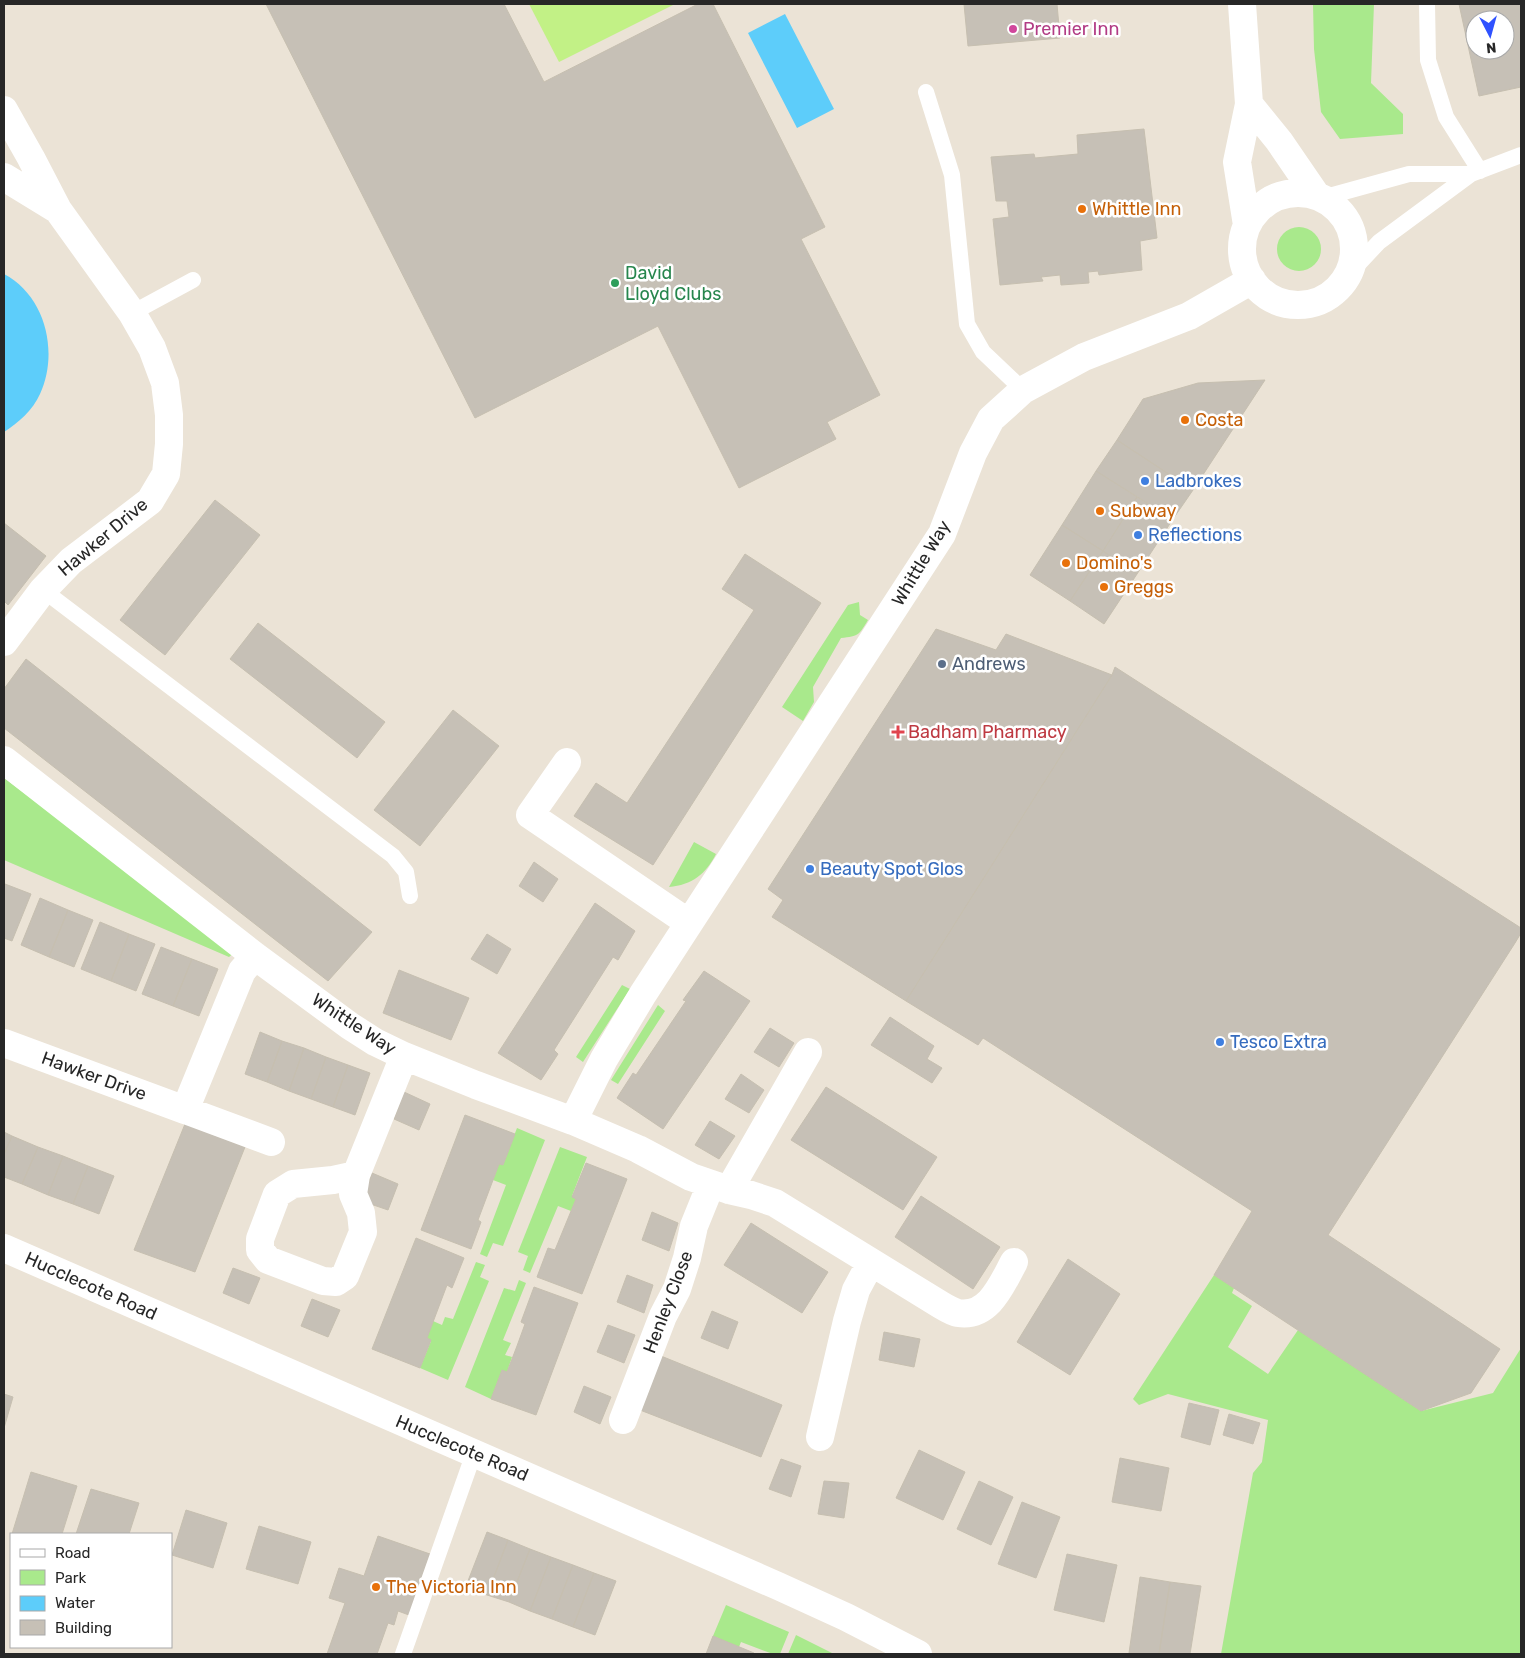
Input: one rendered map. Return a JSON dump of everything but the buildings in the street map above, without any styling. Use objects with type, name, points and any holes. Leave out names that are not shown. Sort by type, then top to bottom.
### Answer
[{"type":"street","points":[[1242,4],[1249,104],[1237,162],[1247,224]]},
{"type":"street","points":[[1249,104],[1319,196],[1335,206],[1345,217],[1352,231],[1355,246],[1353,261],[1348,275],[1338,288],[1325,298],[1310,304],[1293,305],[1277,301],[1263,292],[1252,280],[1245,267],[1242,253],[1243,238],[1247,224],[1256,211],[1269,201],[1284,194],[1300,193],[1319,196]]},
{"type":"street","name":"Hawker Drive","points":[[4,110],[32,158],[58,210],[132,313],[152,348],[165,383],[169,415],[166,474],[150,501],[71,561],[43,590],[4,642]]},
{"type":"street","name":"Hawker Drive","points":[[4,177],[58,210]]},
{"type":"street","name":"Whittle Way","points":[[4,760],[255,956],[350,1026],[375,1042],[404,1056],[573,1121],[609,1051],[689,924],[942,534],[973,453],[991,419],[1023,390],[1084,357],[1189,316],[1252,280]]},
{"type":"street","points":[[567,762],[530,815],[689,924]]},
{"type":"street","points":[[184,1110],[242,971],[255,956]]},
{"type":"street","name":"Hawker Drive","points":[[4,1043],[271,1142]]},
{"type":"street","name":"Henley Close","points":[[623,1420],[663,1316],[677,1289],[687,1258],[694,1226],[808,1052]]},
{"type":"street","points":[[356,1175],[404,1056]]},
{"type":"street","points":[[573,1121],[638,1149],[691,1177],[720,1187],[751,1194],[775,1203],[941,1305],[958,1313],[978,1312],[991,1302],[1014,1262]]},
{"type":"street","name":"Hucclecote Road","points":[[4,1248],[778,1586],[905,1651]]},
{"type":"street","points":[[820,1437],[856,1290],[871,1262]]},
{"type":"lane","points":[[1427,4],[1428,60],[1446,117],[1475,172]]},
{"type":"lane","points":[[926,92],[952,175],[967,324],[983,352],[1023,390]]},
{"type":"lane","points":[[1348,275],[1379,242],[1475,172],[1521,155]]},
{"type":"lane","points":[[1319,196],[1409,174],[1475,172]]},
{"type":"lane","points":[[132,313],[194,280]]},
{"type":"lane","points":[[43,590],[392,856],[406,872],[410,896]]},
{"type":"lane","points":[[403,1654],[474,1453]]},
{"type":"green space","points":[[529,4],[675,4],[559,62]]},
{"type":"green space","points":[[1313,4],[1374,4],[1371,83],[1403,114],[1403,134],[1340,139],[1321,112],[1314,49]]},
{"type":"green space","points":[[1303,227],[1315,233],[1320,240],[1320,258],[1315,265],[1308,270],[1295,271],[1287,268],[1280,261],[1277,245],[1280,237],[1287,230]]},
{"type":"green space","points":[[859,602],[860,615],[868,620],[858,634],[841,638],[813,687],[814,702],[803,721],[782,707],[848,605]]},
{"type":"green space","points":[[4,778],[236,951],[229,957],[4,860]]},
{"type":"green space","points":[[694,842],[716,854],[703,873],[685,884],[669,887]]},
{"type":"green space","points":[[622,985],[630,989],[583,1062],[576,1057]]},
{"type":"green space","points":[[658,1005],[665,1011],[618,1084],[611,1080]]},
{"type":"green space","points":[[517,1128],[545,1140],[503,1246],[493,1243],[487,1257],[480,1254],[506,1185],[493,1180],[499,1164],[503,1165]]},
{"type":"green space","points":[[560,1147],[587,1157],[572,1196],[576,1199],[571,1211],[558,1206],[530,1273],[523,1270],[528,1256],[518,1252]]},
{"type":"green space","points":[[476,1262],[485,1265],[480,1277],[489,1281],[448,1380],[420,1368],[431,1341],[427,1338],[433,1321],[442,1325],[445,1317],[453,1319]]},
{"type":"green space","points":[[1214,1275],[1234,1288],[1232,1293],[1252,1306],[1228,1347],[1268,1374],[1298,1330],[1421,1411],[1493,1393],[1521,1348],[1521,1654],[1221,1654],[1253,1473],[1262,1462],[1268,1420],[1168,1394],[1139,1405],[1133,1399]]},
{"type":"green space","points":[[519,1280],[526,1283],[503,1340],[511,1343],[505,1355],[512,1357],[507,1372],[502,1370],[491,1399],[465,1387],[504,1288],[515,1291]]},
{"type":"green space","points":[[726,1605],[789,1632],[780,1654],[773,1654],[741,1642],[739,1647],[713,1636]]},
{"type":"green space","points":[[796,1635],[834,1654],[788,1654]]},
{"type":"water","points":[[785,14],[834,109],[797,128],[748,33]]},
{"type":"water","points":[[4,274],[30,296],[39,311],[45,327],[48,361],[46,378],[37,400],[25,416],[4,432]]},
{"type":"place","name":"Premier Inn","points":[[1013,29]]},
{"type":"place","name":"Whittle Inn","points":[[1082,209]]},
{"type":"place","name":"David Lloyd Clubs","points":[[615,283]]},
{"type":"place","name":"Costa","points":[[1185,420]]},
{"type":"place","name":"Ladbrokes","points":[[1145,481]]},
{"type":"place","name":"Subway","points":[[1100,511]]},
{"type":"place","name":"Reflections","points":[[1138,535]]},
{"type":"place","name":"Domino's","points":[[1066,563]]},
{"type":"place","name":"Greggs","points":[[1104,587]]},
{"type":"place","name":"Andrews","points":[[942,664]]},
{"type":"place","name":"Badham Pharmacy","points":[[898,732]]},
{"type":"place","name":"Beauty Spot Glos","points":[[810,869]]},
{"type":"place","name":"Tesco Extra","points":[[1220,1042]]},
{"type":"place","name":"The Victoria Inn","points":[[376,1587]]}]
